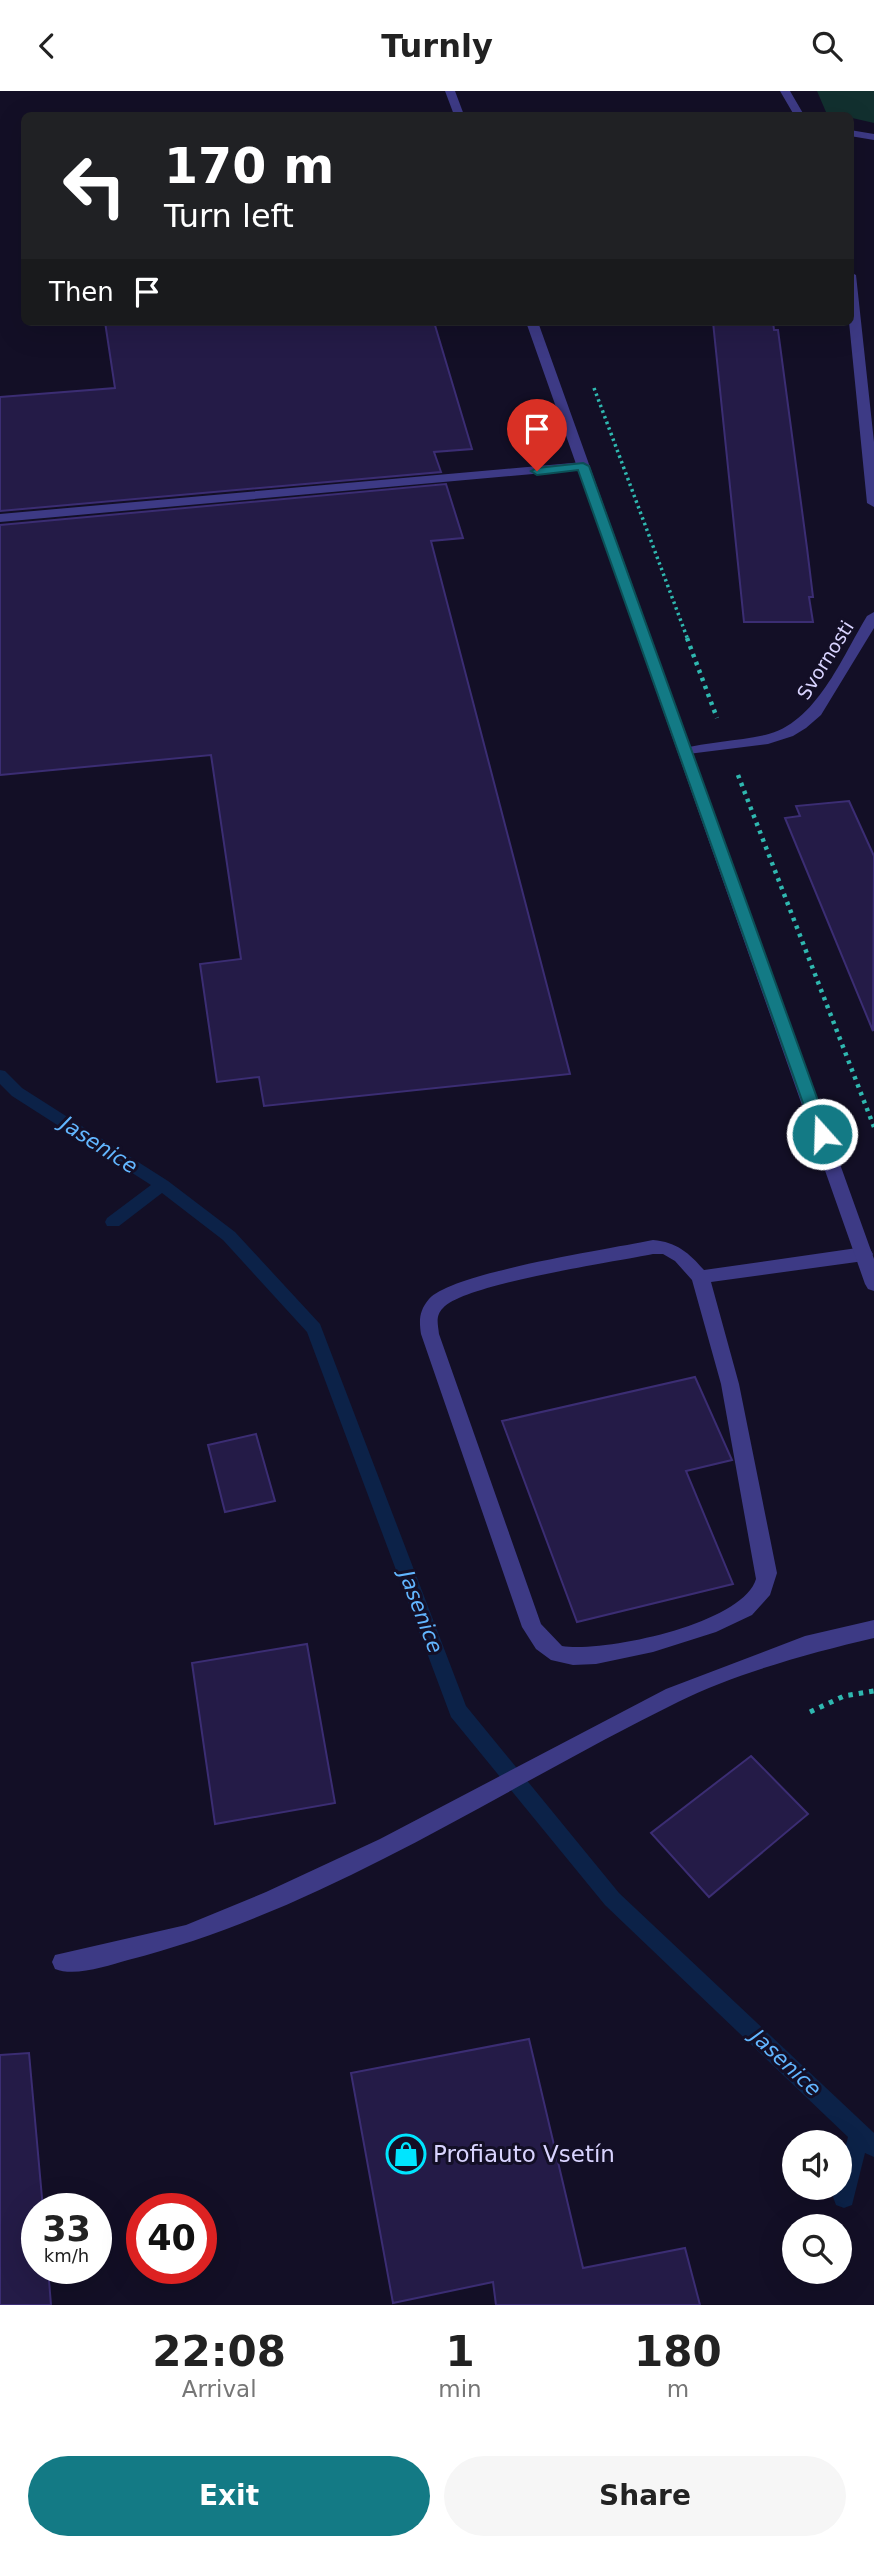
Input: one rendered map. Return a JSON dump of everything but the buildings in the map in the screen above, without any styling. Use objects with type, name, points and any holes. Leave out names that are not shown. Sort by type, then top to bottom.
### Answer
[{"type":"street","points":[[450,91],[458,112]]},
{"type":"street","points":[[785,91],[797,112]]},
{"type":"street","points":[[854,134],[874,137]]},
{"type":"street","points":[[854,313],[874,503]]},
{"type":"street","points":[[533,326],[874,1284]]},
{"type":"street","points":[[0,518],[583,466]]},
{"type":"street","name":"Svornosti","points":[[685,752],[727,747],[788,733],[816,712],[874,617]]},
{"type":"street","points":[[666,1248],[681,1256],[700,1277],[730,1384],[766,1573],[765,1587],[744,1610],[721,1621],[615,1654],[582,1658],[559,1655],[542,1642],[532,1627],[430,1334],[428,1316],[437,1302],[470,1284],[636,1249],[666,1248]]},
{"type":"street","points":[[700,1277],[864,1254]]},
{"type":"street","points":[[63,1962],[104,1956],[187,1935],[354,1862],[673,1695],[805,1645],[874,1629]]},
{"type":"path","points":[[593,386],[727,747],[874,1128]]},
{"type":"path","points":[[810,1712],[844,1696],[874,1691]]},
{"type":"green space","points":[[817,91],[874,91],[874,123],[854,118],[854,112],[826,112]]},
{"type":"waterway","name":"Jasenice","points":[[0,1075],[17,1092],[162,1185]]},
{"type":"waterway","points":[[113,1222],[162,1185]]},
{"type":"waterway","name":"Jasenice","points":[[162,1185],[229,1236],[314,1329],[458,1711],[612,1899],[860,2133]]},
{"type":"waterway","points":[[852,2164],[860,2133]]},
{"type":"waterway","name":"Jasenice","points":[[860,2133],[874,2147]]},
{"type":"place","name":"Profiauto Vsetín","points":[[406,2154]]},
{"type":"route","points":[[537,471],[583,466],[822,1134]]}]
